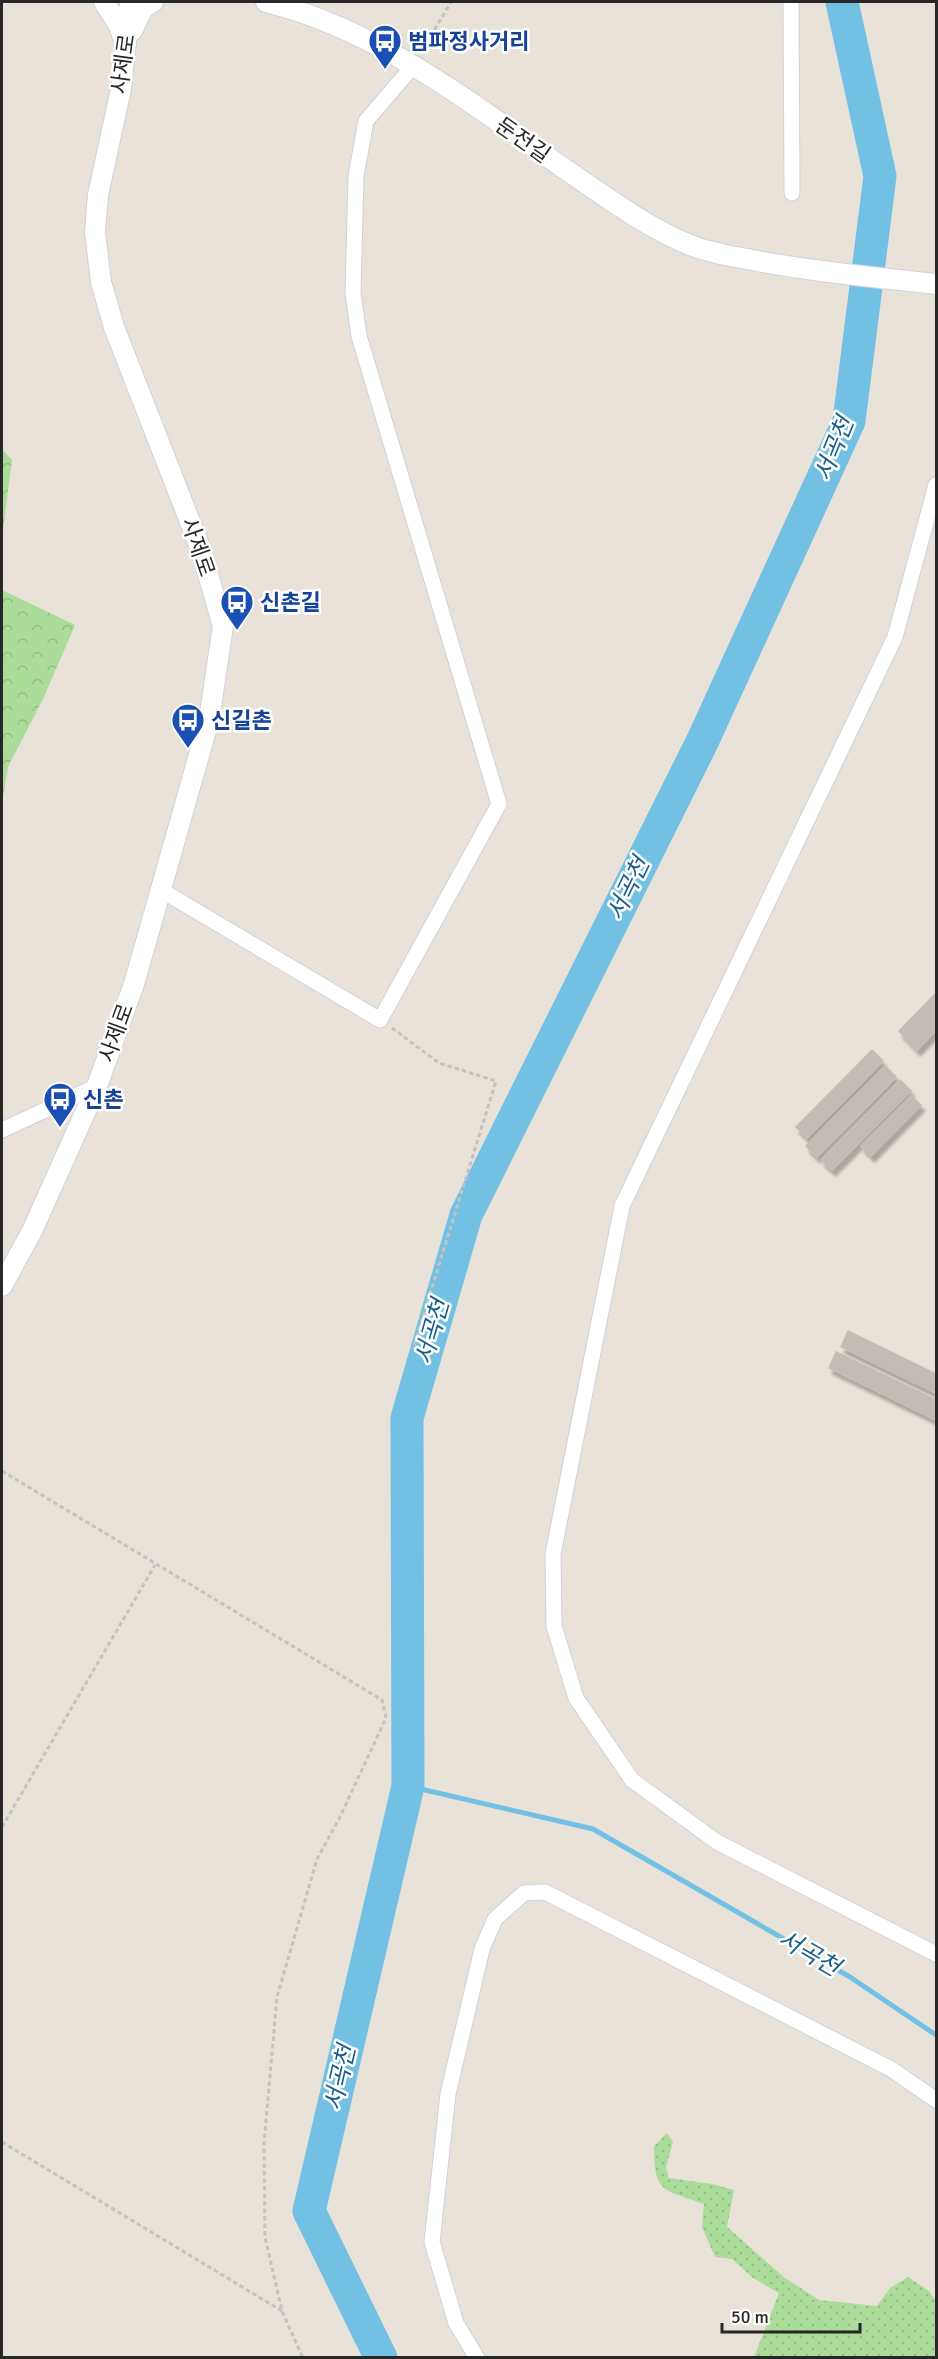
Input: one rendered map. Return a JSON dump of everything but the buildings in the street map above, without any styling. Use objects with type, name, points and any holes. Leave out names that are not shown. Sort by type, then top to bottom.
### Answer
[{"type":"street","points":[[104,2],[118,24],[126,45]]},
{"type":"street","name":"사제로","points":[[2,1286],[32,1232],[97,1086],[134,984],[209,720],[223,626],[201,550],[114,327],[101,282],[95,232],[98,195],[121,89],[130,2]]},
{"type":"street","points":[[126,45],[143,9],[153,2]]},
{"type":"street","name":"둔전길","points":[[266,2],[301,10],[393,54],[481,110],[621,208],[669,235],[707,251],[783,266],[936,284]]},
{"type":"street","points":[[791,2],[792,193]]},
{"type":"street","points":[[161,890],[380,1020],[499,804],[359,336],[352,293],[356,176],[366,121],[413,66]]},
{"type":"street","points":[[936,485],[894,637],[622,1206],[553,1554],[555,1626],[576,1698],[632,1780],[717,1842],[936,1954]]},
{"type":"street","points":[[2,1130],[97,1086]]},
{"type":"street","points":[[477,2358],[456,2323],[432,2242],[448,2094],[482,1949],[495,1918],[524,1893],[544,1892],[891,2069],[936,2100]]},
{"type":"path","points":[[413,66],[451,2]]},
{"type":"path","points":[[380,1020],[439,1063],[496,1081],[413,1349]]},
{"type":"path","points":[[2,1471],[359,1684],[382,1700],[386,1718],[339,1819],[317,1859],[278,1997],[264,2143],[265,2237],[282,2311],[303,2358]]},
{"type":"path","points":[[2,1827],[156,1564]]},
{"type":"path","points":[[2,2142],[282,2311]]},
{"type":"green space","points":[[2,449],[12,460],[2,538]]},
{"type":"green space","points":[[2,590],[75,625],[44,697],[8,767],[2,803]]},
{"type":"green space","points":[[667,2133],[673,2142],[666,2167],[669,2178],[712,2184],[734,2190],[727,2227],[785,2278],[819,2300],[877,2306],[890,2288],[908,2277],[929,2291],[936,2301],[936,2357],[754,2357],[779,2293],[753,2278],[732,2259],[715,2257],[702,2227],[704,2204],[670,2192],[659,2181],[654,2162],[654,2146]]},
{"type":"waterway","name":"서곡천","points":[[381,2358],[309,2211],[408,1786],[407,1418],[466,1215],[703,740],[849,421],[880,176],[842,2]]},
{"type":"waterway","name":"서곡천","points":[[408,1786],[593,1829],[850,1977],[936,2035]]},
{"type":"waterway","points":[[364,2358],[378,2351]]},
{"type":"place","name":"범파정사거리","points":[[385,70]]},
{"type":"place","name":"신촌길","points":[[237,631]]},
{"type":"place","name":"신길촌","points":[[188,749]]},
{"type":"place","name":"신촌","points":[[60,1128]]}]
